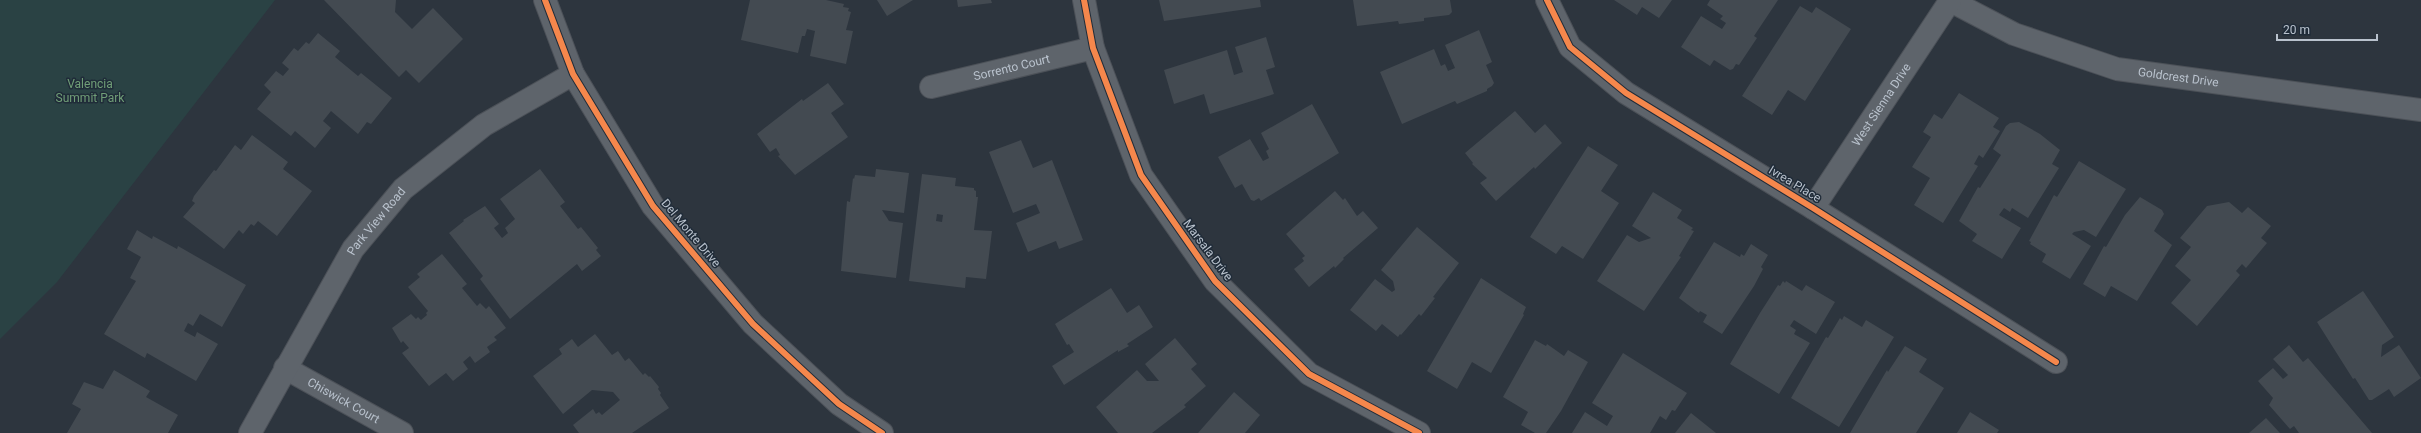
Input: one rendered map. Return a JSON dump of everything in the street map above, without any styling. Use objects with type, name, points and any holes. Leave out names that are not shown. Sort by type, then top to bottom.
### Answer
[{"type":"street","name":"Del Monte Drive","points":[[545,0],[573,74],[653,206],[753,324],[839,404],[882,433]]},
{"type":"street","name":"Marsala Drive","points":[[1084,0],[1093,48],[1141,175],[1215,281],[1309,374],[1419,433]]},
{"type":"street","name":"Ivrea Place","points":[[1547,0],[1570,46],[1626,93],[1813,208],[2056,362]]},
{"type":"street","name":"West Sienna Drive","points":[[1813,208],[1949,0]]},
{"type":"street","name":"Goldcrest Drive","points":[[1949,0],[2014,34],[2117,69],[2421,110]]},
{"type":"street","name":"Sorrento Court","points":[[930,87],[1093,48]]},
{"type":"street","name":"Park View Road","points":[[250,433],[285,368],[353,249],[403,189],[484,125],[573,74]]},
{"type":"street","name":"Chiswick Court","points":[[285,368],[402,433]]},
{"type":"green space","name":"Valencia Summit Park","points":[[0,0],[275,0],[57,282],[0,339]]},
{"type":"building","points":[[324,0],[396,0],[395,12],[412,29],[433,8],[463,39],[419,83],[406,70],[399,77]]},
{"type":"building","points":[[750,0],[826,0],[844,4],[843,7],[849,8],[848,11],[851,12],[846,30],[853,31],[846,64],[810,56],[815,31],[807,29],[805,36],[802,36],[798,53],[741,40]]},
{"type":"building","points":[[877,0],[913,0],[887,16]]},
{"type":"building","points":[[957,0],[991,0],[992,3],[958,7]]},
{"type":"building","points":[[1159,0],[1260,0],[1261,7],[1164,21]]},
{"type":"building","points":[[1353,0],[1450,0],[1452,12],[1449,15],[1424,18],[1424,21],[1399,24],[1398,21],[1357,26]]},
{"type":"building","points":[[1614,0],[1672,0],[1659,18],[1642,7],[1637,15]]},
{"type":"building","points":[[1710,0],[1778,0],[1754,36],[1757,38],[1739,65],[1736,64],[1733,69],[1730,70],[1714,60],[1710,66],[1681,47],[1701,16],[1722,29],[1726,23],[1720,19],[1723,16],[1707,5]]},
{"type":"building","points":[[1800,6],[1812,13],[1816,7],[1851,29],[1805,101],[1788,90],[1772,115],[1742,96]]},
{"type":"building","points":[[1479,30],[1492,62],[1486,65],[1494,83],[1492,86],[1487,89],[1487,91],[1457,104],[1455,101],[1402,124],[1380,72],[1434,49],[1441,66],[1445,64],[1448,71],[1455,68],[1445,45]]},
{"type":"building","points":[[318,33],[340,51],[335,57],[358,76],[361,73],[392,98],[371,124],[367,122],[358,134],[331,111],[323,121],[331,128],[315,148],[295,131],[291,136],[257,109],[271,92],[264,85],[276,71],[283,76],[289,69],[282,63],[294,48],[298,51],[306,42],[309,44]]},
{"type":"building","points":[[1266,37],[1275,67],[1266,70],[1274,94],[1210,114],[1204,94],[1174,104],[1164,70],[1227,50],[1234,75],[1243,72],[1235,47]]},
{"type":"building","points":[[828,83],[844,104],[831,113],[848,137],[795,175],[778,156],[780,155],[776,148],[770,152],[757,134],[802,99],[803,101]]},
{"type":"building","points":[[1959,93],[1999,118],[1993,127],[2000,131],[1983,158],[1979,155],[1974,164],[1978,166],[1943,223],[1914,205],[1930,178],[1912,167],[1931,137],[1923,132],[1934,114],[1942,119]]},
{"type":"building","points":[[1312,104],[1339,153],[1261,201],[1259,198],[1254,201],[1251,200],[1242,184],[1235,188],[1218,157],[1250,139],[1263,161],[1269,158],[1266,151],[1269,149],[1261,133]]},
{"type":"building","points":[[1515,111],[1535,133],[1545,124],[1562,143],[1535,169],[1534,167],[1496,201],[1480,183],[1487,178],[1472,164],[1473,163],[1465,153]]},
{"type":"building","points":[[2019,122],[2040,134],[2060,150],[2052,164],[2059,168],[2028,218],[2012,208],[2010,212],[2004,208],[1999,215],[2021,228],[2002,259],[1972,241],[1977,234],[1959,221],[1978,187],[1980,188],[2001,155],[1993,149],[2006,126],[2010,123]]},
{"type":"building","points":[[252,135],[288,162],[283,169],[312,191],[277,236],[258,221],[254,226],[251,224],[243,234],[239,230],[224,249],[183,217],[195,203],[192,201],[194,196],[214,170],[216,171],[235,145],[241,150]]},
{"type":"building","points":[[1021,140],[1033,168],[1052,160],[1083,240],[1059,249],[1056,241],[1028,252],[1016,223],[1040,213],[1036,204],[1013,213],[989,152]]},
{"type":"building","points":[[1588,146],[1618,165],[1601,191],[1619,203],[1583,259],[1562,246],[1556,254],[1530,237]]},
{"type":"building","points":[[2079,161],[2126,189],[2096,237],[2084,230],[2074,232],[2072,234],[2091,246],[2070,279],[2042,262],[2046,254],[2030,244],[2031,242],[2029,241],[2054,195],[2057,197]]},
{"type":"building","points":[[540,169],[565,202],[560,206],[578,229],[581,227],[598,248],[596,250],[601,256],[582,271],[577,264],[510,319],[480,279],[483,276],[449,233],[464,221],[463,220],[485,206],[499,224],[494,228],[502,238],[508,233],[505,228],[515,219],[500,199]]},
{"type":"building","points":[[876,169],[909,173],[904,213],[882,210],[889,221],[903,223],[896,278],[841,271],[847,201],[850,202],[853,178],[854,179],[855,175],[875,177]]},
{"type":"building","points":[[922,174],[956,178],[955,186],[974,188],[976,191],[976,197],[978,197],[974,230],[992,231],[986,279],[966,277],[965,288],[909,281]],"holes":[[[937,214],[943,215],[942,222],[936,221]]]},
{"type":"building","points":[[1335,191],[1343,200],[1345,198],[1357,216],[1363,211],[1378,228],[1343,258],[1344,259],[1335,268],[1334,266],[1309,287],[1294,269],[1304,261],[1302,258],[1305,256],[1286,234]]},
{"type":"building","points":[[1653,192],[1682,210],[1677,218],[1693,228],[1691,230],[1694,231],[1679,256],[1681,257],[1644,311],[1597,281],[1627,235],[1639,242],[1651,238],[1632,226]]},
{"type":"building","points":[[2140,197],[2162,210],[2164,214],[2154,231],[2172,245],[2137,301],[2111,286],[2105,297],[2083,284],[2104,246],[2106,247],[2125,215]]},
{"type":"building","points":[[2229,202],[2242,213],[2248,207],[2271,226],[2261,238],[2267,243],[2246,268],[2242,264],[2236,271],[2240,275],[2197,326],[2171,303],[2191,280],[2175,266],[2191,247],[2180,238],[2207,206]]},
{"type":"building","points":[[1417,227],[1459,263],[1433,297],[1435,298],[1421,316],[1419,314],[1401,335],[1400,334],[1398,337],[1382,324],[1376,331],[1350,310],[1375,279],[1392,292],[1395,290],[1393,281],[1381,270]]},
{"type":"building","points":[[137,230],[152,239],[153,236],[177,249],[178,246],[246,285],[222,327],[200,314],[193,326],[188,323],[184,331],[195,337],[197,332],[218,344],[196,381],[147,353],[145,358],[104,334],[136,281],[130,278],[141,257],[127,249]]},
{"type":"building","points":[[1714,242],[1740,257],[1741,254],[1744,256],[1751,244],[1768,255],[1761,267],[1763,269],[1754,286],[1722,334],[1703,322],[1707,315],[1700,311],[1699,313],[1679,298]]},
{"type":"building","points":[[442,254],[467,284],[462,288],[477,306],[480,303],[486,309],[489,306],[506,328],[494,337],[497,340],[487,347],[490,352],[475,363],[470,356],[463,362],[468,369],[453,381],[446,373],[429,386],[402,353],[409,348],[403,341],[401,343],[392,328],[411,314],[416,319],[418,317],[421,320],[427,315],[426,313],[428,311],[408,287],[420,277],[417,274]]},
{"type":"building","points":[[1481,278],[1526,307],[1523,314],[1524,315],[1491,373],[1472,362],[1457,389],[1427,371]]},
{"type":"building","points":[[1783,281],[1785,283],[1786,281],[1802,291],[1806,285],[1835,302],[1816,334],[1794,320],[1790,326],[1796,330],[1794,334],[1810,343],[1779,394],[1730,364],[1760,313],[1778,285],[1780,286]]},
{"type":"building","points":[[1111,288],[1127,313],[1139,305],[1153,327],[1127,344],[1129,346],[1118,352],[1118,350],[1064,385],[1052,366],[1074,352],[1069,344],[1067,345],[1055,324]]},
{"type":"building","points":[[2363,291],[2394,337],[2382,345],[2381,357],[2399,345],[2421,378],[2394,397],[2389,389],[2372,400],[2369,400],[2355,378],[2353,379],[2317,322]]},
{"type":"building","points":[[1844,316],[1862,327],[1866,320],[1894,337],[1839,427],[1791,398],[1826,337],[1828,338],[1840,318],[1842,320]]},
{"type":"building","points":[[595,334],[612,355],[618,351],[625,361],[629,358],[643,375],[645,373],[649,377],[650,376],[659,387],[658,389],[661,393],[660,395],[669,408],[632,433],[579,433],[573,425],[593,409],[596,414],[599,412],[602,415],[620,400],[613,392],[592,390],[563,414],[533,376],[562,354],[559,349],[572,339],[578,347]]},
{"type":"building","points":[[1175,338],[1197,364],[1191,369],[1206,386],[1184,405],[1186,407],[1152,433],[1118,433],[1096,407],[1137,370],[1147,381],[1159,381],[1145,364]]},
{"type":"building","points":[[1535,340],[1546,346],[1547,344],[1564,356],[1568,350],[1588,362],[1561,411],[1546,433],[1535,433],[1521,425],[1528,412],[1503,397]]},
{"type":"building","points":[[2289,345],[2303,362],[2308,358],[2372,433],[2299,433],[2294,426],[2290,429],[2269,405],[2273,398],[2258,381],[2273,368],[2283,379],[2288,375],[2273,359]]},
{"type":"building","points":[[1905,346],[1927,359],[1919,372],[1944,388],[1916,433],[1850,433],[1887,370],[1888,372]]},
{"type":"building","points":[[1623,353],[1687,393],[1675,411],[1672,410],[1666,420],[1660,416],[1650,433],[1572,433],[1585,412],[1607,426],[1613,416],[1592,403]]},
{"type":"building","points":[[114,370],[150,391],[146,397],[178,415],[168,433],[67,433],[81,409],[72,404],[84,382],[103,389]]},
{"type":"building","points":[[1234,392],[1260,415],[1245,433],[1198,433]]},
{"type":"building","points":[[1970,412],[1999,430],[1997,433],[1957,433]]},
{"type":"building","points":[[1691,413],[1716,433],[1675,433]]},
{"type":"building","points":[[2266,418],[2280,433],[2249,433]]},
{"type":"cycle path","points":[[545,0],[573,74],[653,206],[753,324],[839,404],[882,433]]},
{"type":"cycle path","points":[[1084,0],[1093,48],[1141,175],[1215,281],[1309,374],[1419,433]]},
{"type":"cycle path","points":[[1547,0],[1570,47],[1626,93],[1813,208],[2056,362]]}]
